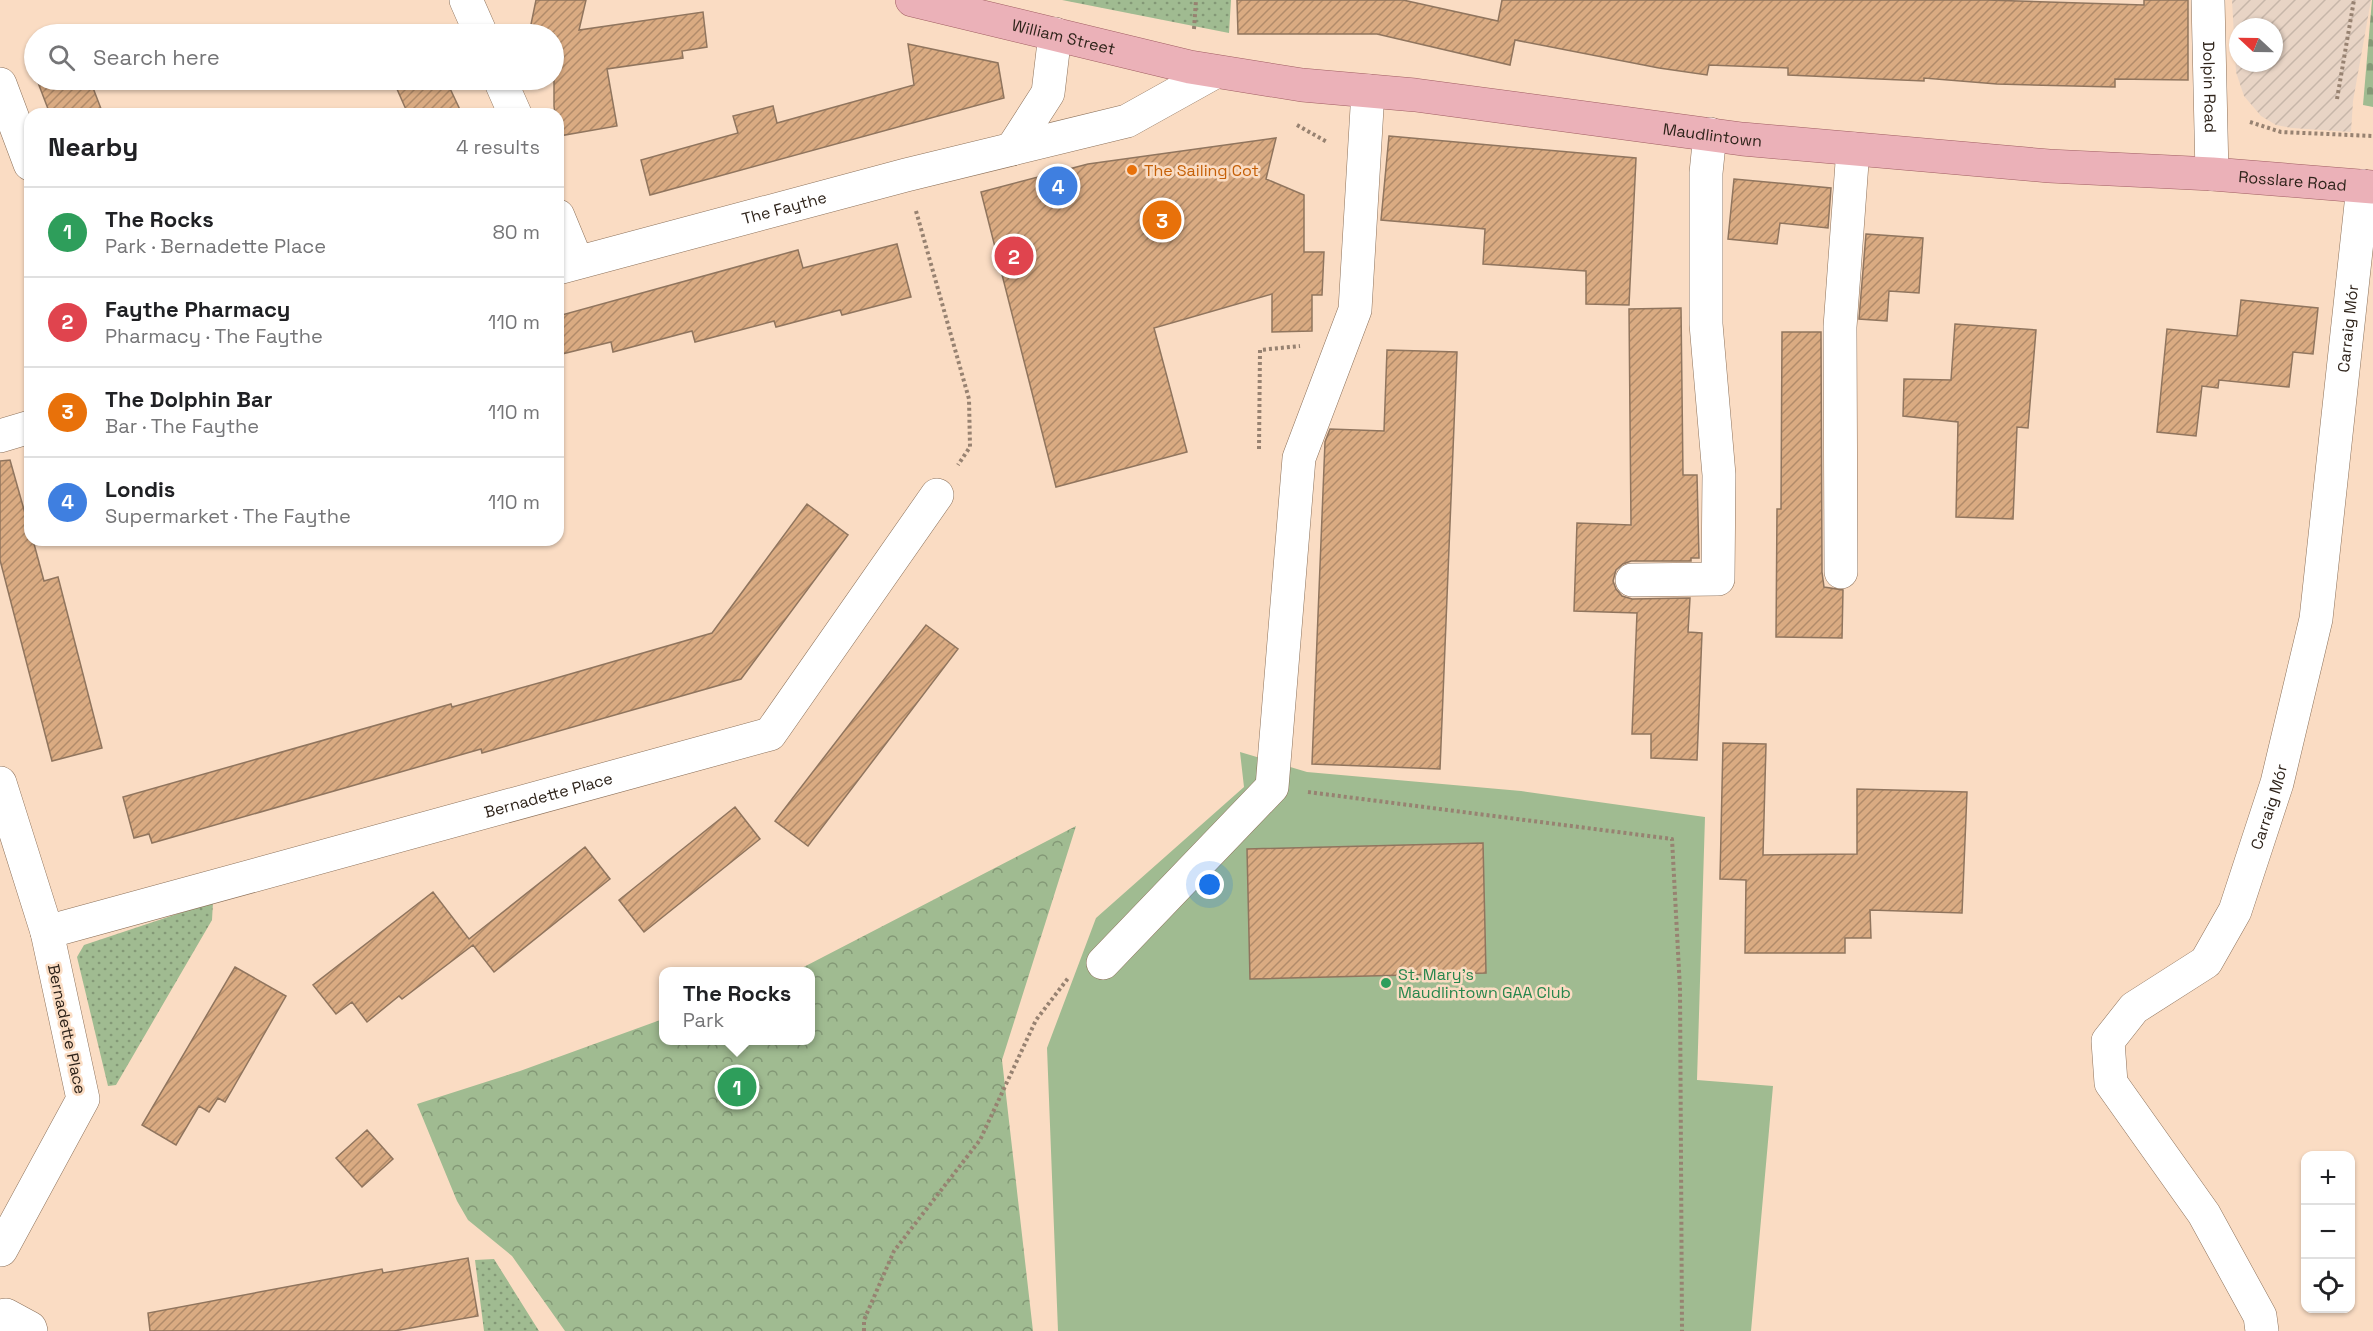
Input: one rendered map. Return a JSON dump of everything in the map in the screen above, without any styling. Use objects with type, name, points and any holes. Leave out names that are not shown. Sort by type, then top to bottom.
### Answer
[{"type":"main road","name":"William Street","points":[[912,0],[1215,72]]},
{"type":"main road","name":"Maudlintown","points":[[1215,72],[1302,85],[1368,91],[1710,134],[2068,167],[2211,174]]},
{"type":"main road","name":"Rosslare Road","points":[[2211,174],[2368,186]]},
{"type":"street","name":"Dolpin Road","points":[[2208,0],[2211,174]]},
{"type":"street","points":[[1012,149],[1048,93],[1055,34]]},
{"type":"street","name":"The Faythe","points":[[568,265],[906,175],[1128,121],[1215,72]]},
{"type":"street","points":[[0,84],[24,148]]},
{"type":"street","points":[[504,90],[512,108]]},
{"type":"street","points":[[1103,963],[1272,787],[1299,458],[1310,392],[1355,310],[1368,91]]},
{"type":"street","points":[[1632,580],[1718,579],[1719,475],[1706,324],[1706,173],[1710,134]]},
{"type":"street","points":[[1841,572],[1840,327],[1853,148]]},
{"type":"street","name":"Carraig Mór","points":[[2262,1331],[2260,1316],[2204,1214],[2111,1083],[2108,1041],[2134,1008],[2206,962],[2235,911],[2277,783],[2316,619],[2368,186]]},
{"type":"street","points":[[564,245],[568,265]]},
{"type":"street","points":[[0,436],[24,429]]},
{"type":"street","name":"Bernadette Place","points":[[47,932],[770,734],[937,495]]},
{"type":"street","name":"Bernadette Place","points":[[0,783],[47,932],[83,1099],[1,1250]]},
{"type":"street","points":[[0,1316],[6,1316],[30,1328],[31,1331]]},
{"type":"path","points":[[1194,33],[1196,0]]},
{"type":"path","points":[[2337,99],[2354,0]]},
{"type":"path","points":[[2210,113],[2266,125],[2281,132],[2373,136]]},
{"type":"path","points":[[906,175],[969,399],[970,447],[937,495]]},
{"type":"path","points":[[1272,787],[1672,838],[1680,989],[1682,1331]]},
{"type":"path","points":[[864,1331],[864,1320],[894,1251],[980,1140],[1036,1020],[1072,973]]},
{"type":"shaded area","points":[[2232,0],[2371,0],[2353,101],[2351,132],[2276,125],[2261,116],[2244,96],[2236,72],[2283,72],[2283,18],[2233,18]]},
{"type":"green space","points":[[1062,0],[1231,0],[1229,33]]},
{"type":"green space","points":[[2373,0],[2373,107],[2363,105]]},
{"type":"green space","name":"St. Mary's Maudlintown GAA Club","points":[[1240,752],[1307,772],[1521,791],[1705,817],[1697,1080],[1773,1086],[1751,1331],[1058,1331],[1047,1048],[1096,918],[1244,787]]},
{"type":"green space","points":[[1076,826],[1002,1060],[1033,1331],[565,1331],[512,1256],[468,1220],[457,1201],[417,1104],[520,1071],[659,1020],[659,1045],[815,1045],[815,967],[804,967]]},
{"type":"green space","points":[[213,902],[212,920],[116,1085],[108,1086],[77,957],[84,945]]},
{"type":"green space","points":[[494,1259],[539,1331],[484,1331],[475,1260]]},
{"type":"building","points":[[536,0],[586,0],[579,30],[703,12],[707,47],[682,51],[683,58],[607,69],[617,126],[564,135],[564,108],[554,108],[554,90],[564,90],[564,24],[531,24]]},
{"type":"building","points":[[1237,0],[1403,0],[1498,21],[1502,0],[1987,0],[2144,5],[2144,0],[2188,0],[2188,80],[2115,79],[2115,87],[1997,84],[1924,78],[1924,81],[1788,75],[1788,68],[1709,65],[1707,75],[1515,40],[1510,65],[1377,34],[1238,34]]},
{"type":"building","points":[[908,44],[998,63],[1004,98],[650,195],[641,160],[738,133],[733,116],[773,106],[777,123],[914,85]]},
{"type":"building","points":[[41,90],[94,90],[101,108],[48,108]]},
{"type":"building","points":[[397,90],[451,90],[459,108],[405,108]]},
{"type":"building","points":[[1389,136],[1636,158],[1629,305],[1586,304],[1586,271],[1483,264],[1485,229],[1381,220]]},
{"type":"building","points":[[1276,138],[1266,179],[1304,195],[1304,252],[1324,252],[1322,295],[1312,295],[1312,331],[1272,332],[1272,294],[1154,328],[1187,452],[1056,487],[981,192],[1088,164]]},
{"type":"building","points":[[1734,179],[1831,188],[1828,228],[1780,223],[1777,244],[1728,239]]},
{"type":"building","points":[[1866,234],[1923,238],[1919,293],[1889,291],[1887,321],[1859,319]]},
{"type":"building","points":[[897,244],[911,297],[842,315],[840,310],[776,327],[774,321],[695,342],[692,331],[613,352],[611,342],[564,354],[564,314],[798,250],[803,268]]},
{"type":"building","points":[[2241,300],[2318,308],[2313,354],[2293,352],[2289,387],[2219,380],[2218,388],[2202,386],[2196,436],[2157,432],[2167,329],[2237,336]]},
{"type":"building","points":[[1681,308],[1683,475],[1697,475],[1699,558],[1691,558],[1691,561],[1631,561],[1616,570],[1613,581],[1622,596],[1632,599],[1690,598],[1688,632],[1702,633],[1697,760],[1651,758],[1651,734],[1632,734],[1637,613],[1574,611],[1577,523],[1631,525],[1629,309]]},
{"type":"building","points":[[1955,324],[2036,330],[2028,428],[2017,427],[2013,519],[1956,517],[1958,422],[1903,416],[1904,379],[1951,380]]},
{"type":"building","points":[[1782,332],[1821,332],[1822,572],[1824,587],[1843,590],[1842,638],[1776,637],[1777,509],[1781,509]]},
{"type":"building","points":[[1387,350],[1457,352],[1440,769],[1312,764],[1325,442],[1330,429],[1384,431]]},
{"type":"building","points":[[10,460],[24,510],[24,546],[35,546],[44,581],[58,577],[102,748],[52,761],[0,560],[0,461]]},
{"type":"building","points":[[807,504],[848,535],[741,679],[482,753],[481,749],[152,843],[149,834],[134,838],[123,797],[712,633]]},
{"type":"building","points":[[926,625],[958,649],[808,846],[775,821]]},
{"type":"building","points":[[1723,743],[1766,744],[1763,855],[1857,854],[1857,789],[1967,792],[1962,913],[1870,910],[1871,938],[1845,938],[1845,953],[1745,953],[1746,880],[1720,879]]},
{"type":"building","points":[[735,807],[760,839],[644,932],[619,900]]},
{"type":"building","points":[[1483,843],[1486,973],[1250,979],[1247,849]]},
{"type":"building","points":[[585,847],[610,879],[494,972],[473,945],[402,999],[399,996],[367,1022],[352,1002],[336,1014],[313,985],[433,892],[469,939]]},
{"type":"building","points":[[235,967],[286,996],[225,1102],[218,1098],[209,1112],[199,1106],[176,1145],[142,1125]]},
{"type":"building","points":[[367,1130],[393,1159],[362,1187],[336,1158]]},
{"type":"building","points":[[468,1258],[478,1316],[394,1331],[150,1331],[148,1313],[382,1269],[383,1273]]},
{"type":"place","name":"The Sailing Cot","points":[[1132,170]]},
{"type":"place","name":"Londis","points":[[1058,186]]},
{"type":"place","name":"The Dolphin Bar","points":[[1162,220]]},
{"type":"place","name":"Faythe Pharmacy","points":[[1014,256]]},
{"type":"place","name":"St. Mary's Maudlintown GAA Club","points":[[1386,983]]},
{"type":"place","name":"The Rocks","points":[[737,1087]]}]
